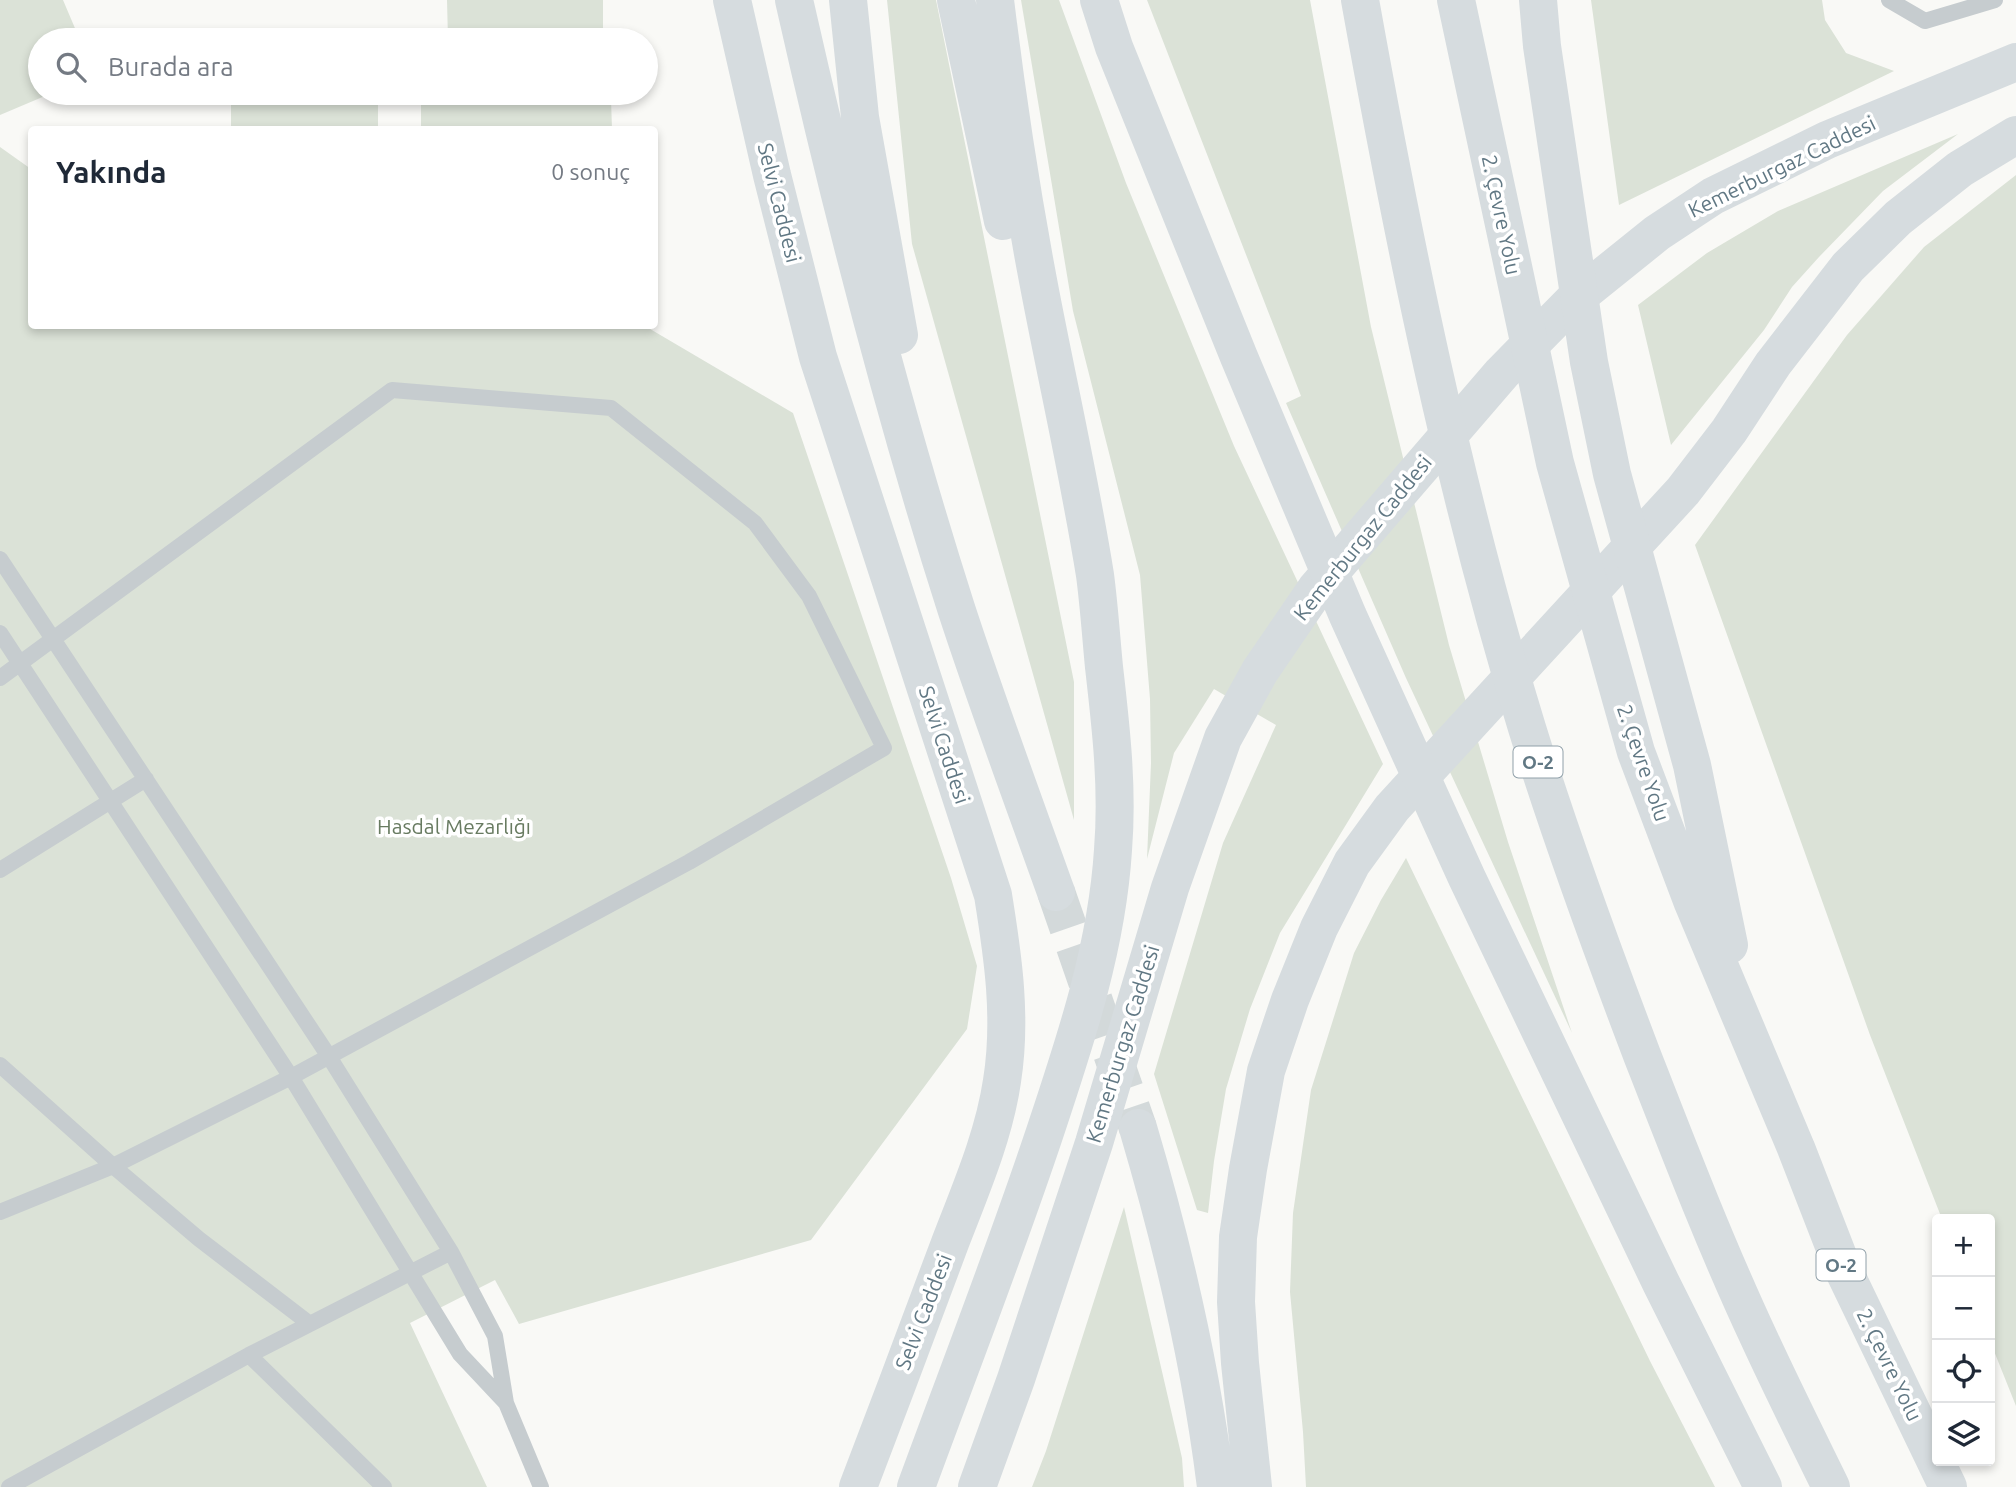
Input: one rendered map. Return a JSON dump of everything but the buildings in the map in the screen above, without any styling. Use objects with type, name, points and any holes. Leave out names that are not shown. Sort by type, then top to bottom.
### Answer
[{"type":"main road","name":"Selvi Caddesi","points":[[732,0],[818,357],[993,895],[1006,987],[1002,1081],[993,1120],[971,1186],[858,1487]]},
{"type":"main road","points":[[794,0],[856,261],[924,503],[991,712],[1056,892]]},
{"type":"main road","points":[[848,0],[860,117],[915,419],[924,503]]},
{"type":"main road","points":[[956,0],[1059,480],[1104,671]]},
{"type":"main road","points":[[916,1487],[1033,1170],[1069,1062],[1098,953],[1108,903],[1114,849],[1115,778],[1112,726],[1095,579],[1071,442],[1040,294],[1004,76],[995,0]]},
{"type":"main road","points":[[1099,0],[1114,47],[1239,357],[1348,617],[1467,878],[1661,1283],[1763,1487]]},
{"type":"main road","name":"O-2","points":[[1360,0],[1393,182],[1432,365],[1479,554],[1527,727],[1574,869],[1681,1154],[1758,1338],[1831,1487]]},
{"type":"main road","name":"2. Çevre Yolu","points":[[1456,0],[1555,463],[1636,752],[1693,903],[1796,1148],[1843,1269],[1948,1487]]},
{"type":"main road","points":[[1538,0],[1542,46],[1589,362],[1612,474],[1692,765],[1749,1036]]},
{"type":"main road","name":"Kemerburgaz Caddesi","points":[[977,1487],[1016,1379],[1094,1143],[1170,887],[1223,738],[1260,671],[1316,589],[1502,373],[1575,299],[1657,233],[1713,196],[1770,167],[1827,140],[2016,62]]},
{"type":"main road","points":[[1253,1487],[1240,1363],[1237,1276],[1238,1237],[1248,1168],[1266,1071],[1290,1000],[1319,928],[1352,863],[1392,808],[1682,491],[1848,267],[1898,218],[1960,169],[2016,135]]},
{"type":"main road","points":[[1138,1128],[1178,1273],[1201,1389],[1216,1487]]},
{"type":"lane","points":[[1889,0],[1926,21],[1995,0]]},
{"type":"lane","points":[[0,678],[392,390],[611,408],[755,523],[809,596],[884,748],[689,862],[291,1077],[113,1166],[0,1212]]},
{"type":"lane","points":[[0,559],[328,1055],[451,1252],[495,1336],[506,1403],[541,1487]]},
{"type":"lane","points":[[0,632],[291,1077],[460,1354],[506,1403]]},
{"type":"lane","points":[[0,870],[146,779]]},
{"type":"lane","points":[[0,1065],[199,1239],[310,1324]]},
{"type":"lane","points":[[9,1487],[249,1355],[451,1252]]},
{"type":"lane","points":[[249,1355],[384,1487]]},
{"type":"green space","points":[[0,0],[63,0],[75,28],[28,28],[28,103],[0,115]]},
{"type":"green space","points":[[447,0],[603,0],[603,28],[448,28]]},
{"type":"green space","points":[[887,0],[936,0],[1074,682],[1074,820],[912,244]]},
{"type":"green space","points":[[1021,0],[1059,0],[1126,183],[1234,446],[1383,764],[1280,933],[1250,1009],[1226,1089],[1208,1213],[1197,1210],[1154,1074],[1223,843],[1276,725],[1214,689],[1174,753],[1147,859],[1151,763],[1150,699],[1140,575],[1073,311]]},
{"type":"green space","points":[[1147,0],[1310,0],[1371,327],[1449,645],[1508,842],[1572,1033],[1406,678],[1286,403],[1301,396]]},
{"type":"green space","points":[[1591,0],[1822,0],[1825,20],[1846,53],[1894,71],[1619,205]]},
{"type":"green space","points":[[231,105],[378,105],[378,126],[231,126]]},
{"type":"green space","points":[[421,105],[611,105],[612,126],[421,126]]},
{"type":"green space","points":[[1958,134],[1883,191],[1819,257],[1792,287],[1764,330],[1671,445],[1638,305],[1707,253],[1778,211]]},
{"type":"green space","name":"Hasdal Mezarlığı","points":[[0,147],[28,167],[28,329],[650,329],[793,413],[951,878],[977,966],[967,1029],[811,1240],[519,1324],[495,1280],[410,1323],[487,1487],[0,1487]]},
{"type":"green space","points":[[2016,175],[2016,1406],[1995,1354],[1995,1214],[1940,1214],[1870,1035],[1695,545],[1847,335],[1924,247]]},
{"type":"green space","points":[[1406,858],[1650,1361],[1715,1487],[1306,1487],[1290,1292],[1293,1213],[1311,1090],[1354,953]]},
{"type":"green space","points":[[1124,1207],[1182,1458],[1184,1487],[1032,1487],[1046,1451]]},
{"type":"tunnel","points":[[1056,892],[1138,1128]]}]
